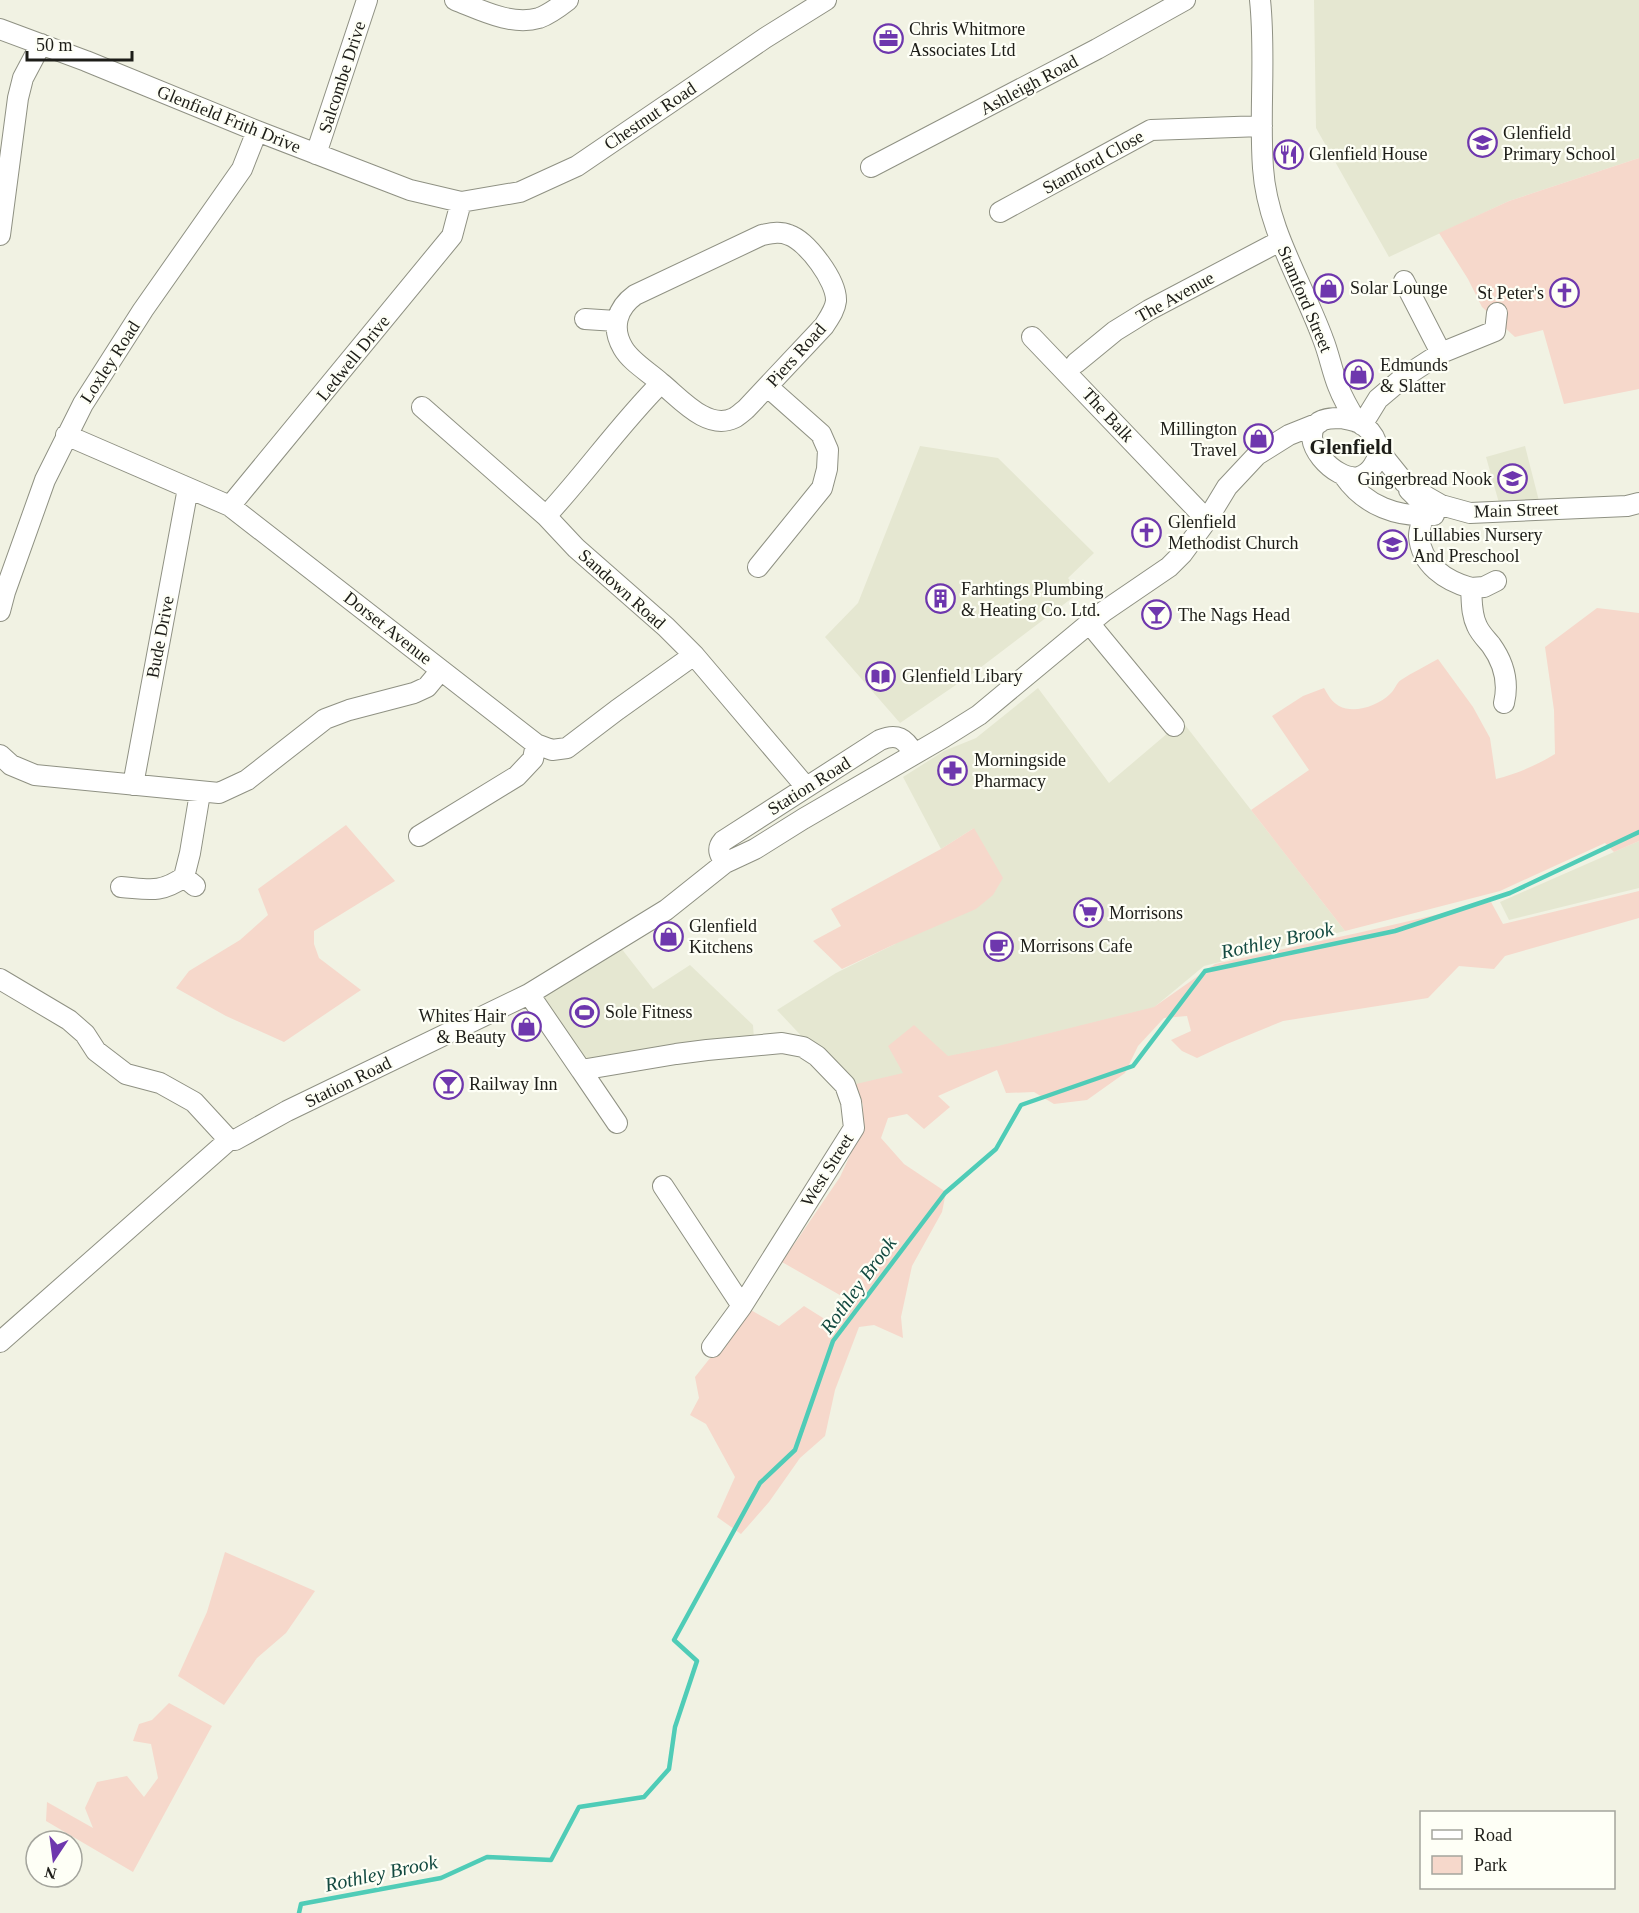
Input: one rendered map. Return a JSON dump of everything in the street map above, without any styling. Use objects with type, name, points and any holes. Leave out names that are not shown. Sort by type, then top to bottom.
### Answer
[{"type":"street","name":"Salcombe Drive","points":[[316,154],[368,0]]},
{"type":"street","points":[[455,0],[499,17],[525,20],[550,13],[568,0]]},
{"type":"street","name":"Chestnut Road","points":[[461,202],[520,192],[577,166],[765,38],[826,0]]},
{"type":"street","name":"Ashleigh Road","points":[[871,167],[1097,49],[1185,0]]},
{"type":"street","name":"Stamford Street","points":[[1260,0],[1263,168],[1267,200],[1280,241],[1324,341],[1342,397],[1360,423]]},
{"type":"street","name":"Glenfield Frith Drive","points":[[0,28],[410,190],[461,202]]},
{"type":"street","points":[[0,235],[18,98],[23,78],[41,44]]},
{"type":"street","name":"Stamford Close","points":[[1000,212],[1150,130],[1262,126]]},
{"type":"street","name":"Loxley Road","points":[[0,611],[45,480],[66,435],[143,310],[242,169],[257,131]]},
{"type":"street","name":"Ledwell Drive","points":[[230,506],[452,236],[461,202]]},
{"type":"street","name":"Piers Road","points":[[776,232],[788,234],[798,238],[807,246],[834,287],[836,301],[832,313],[824,326],[746,409],[732,419],[717,421],[704,417],[661,382],[631,358],[618,337],[616,321],[626,301],[634,295],[762,235],[776,232]]},
{"type":"street","name":"The Avenue","points":[[1076,363],[1115,331],[1149,310],[1280,241]]},
{"type":"street","points":[[1404,281],[1441,353]]},
{"type":"street","points":[[1360,423],[1378,399],[1404,377],[1441,353],[1495,331],[1497,313]]},
{"type":"street","points":[[582,318],[616,321]]},
{"type":"street","name":"The Balk","points":[[1032,337],[1207,520]]},
{"type":"street","points":[[546,516],[661,382]]},
{"type":"street","points":[[1337,383],[1332,404],[1314,429],[1313,437],[1314,446],[1320,456],[1335,471],[1344,476],[1355,489],[1374,504],[1400,514],[1423,516],[1470,513]]},
{"type":"street","points":[[758,567],[822,488],[827,469],[828,450],[821,434],[768,387]]},
{"type":"street","name":"Sandown Road","points":[[422,407],[546,516],[576,548],[666,627],[694,655],[806,787]]},
{"type":"street","points":[[1321,422],[1330,418],[1342,418],[1360,423],[1376,440],[1379,451],[1377,460],[1366,473],[1359,477],[1344,476]]},
{"type":"street","name":"Station Road","points":[[0,1342],[229,1140],[235,1140],[287,1111],[529,994],[666,910],[725,863],[755,849],[979,715],[1102,612],[1169,567],[1182,554],[1207,520],[1227,487],[1257,455],[1302,428],[1321,422]]},
{"type":"street","name":"Dorset Avenue","points":[[66,435],[230,506],[536,744],[552,750],[567,748],[694,655]]},
{"type":"street","points":[[1278,442],[1293,441],[1314,446]]},
{"type":"street","name":"Main Street","points":[[1379,451],[1404,482],[1441,505],[1470,513],[1639,503]]},
{"type":"street","points":[[1404,482],[1423,508],[1419,534],[1421,546],[1438,573],[1471,588],[1484,587],[1496,581]]},
{"type":"street","name":"Bude Drive","points":[[132,785],[188,488]]},
{"type":"street","points":[[1471,588],[1472,610],[1477,627],[1496,653],[1504,672],[1507,692],[1504,703]]},
{"type":"street","points":[[1089,623],[1174,726]]},
{"type":"street","points":[[0,754],[11,765],[35,775],[219,794],[247,780],[325,719],[420,690],[427,687],[441,670]]},
{"type":"street","name":"Station Road","points":[[725,863],[719,851],[719,846],[723,841],[880,740],[896,736],[909,746],[914,754]]},
{"type":"street","points":[[419,836],[517,777],[533,759],[536,744]]},
{"type":"street","points":[[121,887],[156,890],[174,883],[190,881],[190,853],[200,793]]},
{"type":"street","points":[[0,978],[69,1020],[85,1034],[96,1051],[126,1074],[160,1083],[194,1102],[229,1140]]},
{"type":"street","points":[[529,994],[616,1123]]},
{"type":"street","name":"West Street","points":[[581,1070],[676,1053],[782,1043],[803,1047],[817,1056],[845,1084],[851,1102],[854,1128],[742,1306],[712,1347]]},
{"type":"street","points":[[663,1186],[742,1306]]},
{"type":"shaded area","name":"Glenfield Primary School","points":[[1314,0],[1639,0],[1639,158],[1509,201],[1389,257],[1316,128]]},
{"type":"shaded area","points":[[920,446],[998,458],[1094,553],[1068,578],[1080,592],[972,674],[900,723],[825,637],[858,603]]},
{"type":"shaded area","name":"Gingerbread Nook","points":[[1525,446],[1539,501],[1499,503],[1486,457]]},
{"type":"shaded area","points":[[1038,688],[1109,783],[1182,721],[1345,931],[1204,966],[1129,1028],[853,1091],[777,1010],[836,973],[895,944],[974,828],[941,849],[903,777],[944,751],[976,738]]},
{"type":"shaded area","points":[[1639,841],[1639,888],[1509,920],[1500,902]]},
{"type":"shaded area","points":[[621,948],[653,989],[690,965],[753,1025],[754,1039],[584,1063],[538,996]]},
{"type":"green space","points":[[1639,158],[1639,389],[1564,404],[1543,330],[1515,337],[1482,307],[1468,279],[1439,233],[1509,201]]},
{"type":"green space","points":[[1597,608],[1639,613],[1639,841],[1614,852],[1605,843],[1500,891],[1345,931],[1251,810],[1309,770],[1272,716],[1303,696],[1324,688],[1339,706],[1352,709],[1366,708],[1390,694],[1401,680],[1438,659],[1473,707],[1490,738],[1496,779],[1512,775],[1555,754],[1554,710],[1545,647]]},
{"type":"green space","points":[[346,825],[395,881],[314,931],[314,944],[319,958],[361,990],[284,1042],[226,1016],[176,988],[189,971],[240,940],[268,915],[258,889]]},
{"type":"green space","points":[[974,828],[1003,878],[993,895],[976,909],[842,969],[813,941],[841,926],[831,909],[941,849]]},
{"type":"green space","points":[[1639,891],[1639,918],[1505,956],[1494,969],[1459,966],[1428,998],[1283,1021],[1197,1058],[1182,1051],[1171,1040],[1191,1031],[1187,1016],[1164,1018],[1138,1046],[1125,1073],[1087,1100],[1054,1104],[1034,1092],[1006,1093],[997,1070],[938,1096],[950,1107],[924,1129],[907,1114],[888,1118],[881,1138],[904,1164],[946,1192],[942,1212],[912,1266],[901,1317],[903,1338],[874,1325],[859,1327],[835,1390],[825,1436],[800,1458],[769,1502],[741,1534],[717,1517],[735,1477],[706,1424],[690,1415],[699,1398],[695,1377],[749,1309],[779,1326],[804,1306],[831,1323],[845,1298],[782,1262],[840,1177],[856,1142],[862,1123],[863,1105],[856,1084],[903,1073],[888,1046],[914,1025],[948,1056],[998,1046],[1154,1007],[1215,964],[1491,902],[1503,924]]},
{"type":"green space","points":[[225,1552],[315,1591],[286,1633],[257,1658],[224,1705],[178,1676],[207,1612]]},
{"type":"green space","points":[[169,1703],[212,1726],[133,1872],[84,1843],[84,1829],[60,1829],[46,1821],[47,1802],[93,1828],[85,1808],[97,1782],[127,1776],[144,1797],[158,1778],[151,1744],[133,1741],[139,1724],[152,1720]]},
{"type":"waterway","name":"Rothley Brook","points":[[299,1913],[301,1904],[441,1878],[487,1857],[551,1860],[579,1807],[644,1797],[669,1769],[675,1727],[697,1661],[674,1640],[760,1483],[795,1450],[833,1341],[945,1193],[996,1149],[1021,1105],[1133,1066],[1205,971],[1395,931],[1510,893],[1639,832]]},
{"type":"place","name":"Chris Whitmore Associates Ltd","points":[[888,39]]},
{"type":"place","name":"Glenfield Primary School","points":[[1482,143]]},
{"type":"place","name":"Glenfield House","points":[[1288,154]]},
{"type":"place","name":"Solar Lounge","points":[[1329,288]]},
{"type":"place","name":"St Peter's","points":[[1565,293]]},
{"type":"place","name":"Edmunds & Slatter","points":[[1359,375]]},
{"type":"place","name":"Millington Travel","points":[[1258,439]]},
{"type":"place","name":"Gingerbread Nook","points":[[1513,479]]},
{"type":"place","name":"Glenfield Methodist Church","points":[[1147,532]]},
{"type":"place","name":"Lullabies Nursery And Preschool","points":[[1392,545]]},
{"type":"place","name":"Farhtings Plumbing & Heating Co. Ltd.","points":[[940,599]]},
{"type":"place","name":"The Nags Head","points":[[1157,615]]},
{"type":"place","name":"Glenfield Libary","points":[[881,676]]},
{"type":"place","name":"Morningside Pharmacy","points":[[953,770]]},
{"type":"place","name":"Morrisons","points":[[1088,913]]},
{"type":"place","name":"Glenfield Kitchens","points":[[668,936]]},
{"type":"place","name":"Morrisons Cafe","points":[[999,946]]},
{"type":"place","name":"Sole Fitness","points":[[584,1012]]},
{"type":"place","name":"Whites Hair & Beauty","points":[[527,1026]]},
{"type":"place","name":"Railway Inn","points":[[448,1084]]},
{"type":"district","name":"Glenfield","points":[[1351,447]]}]
